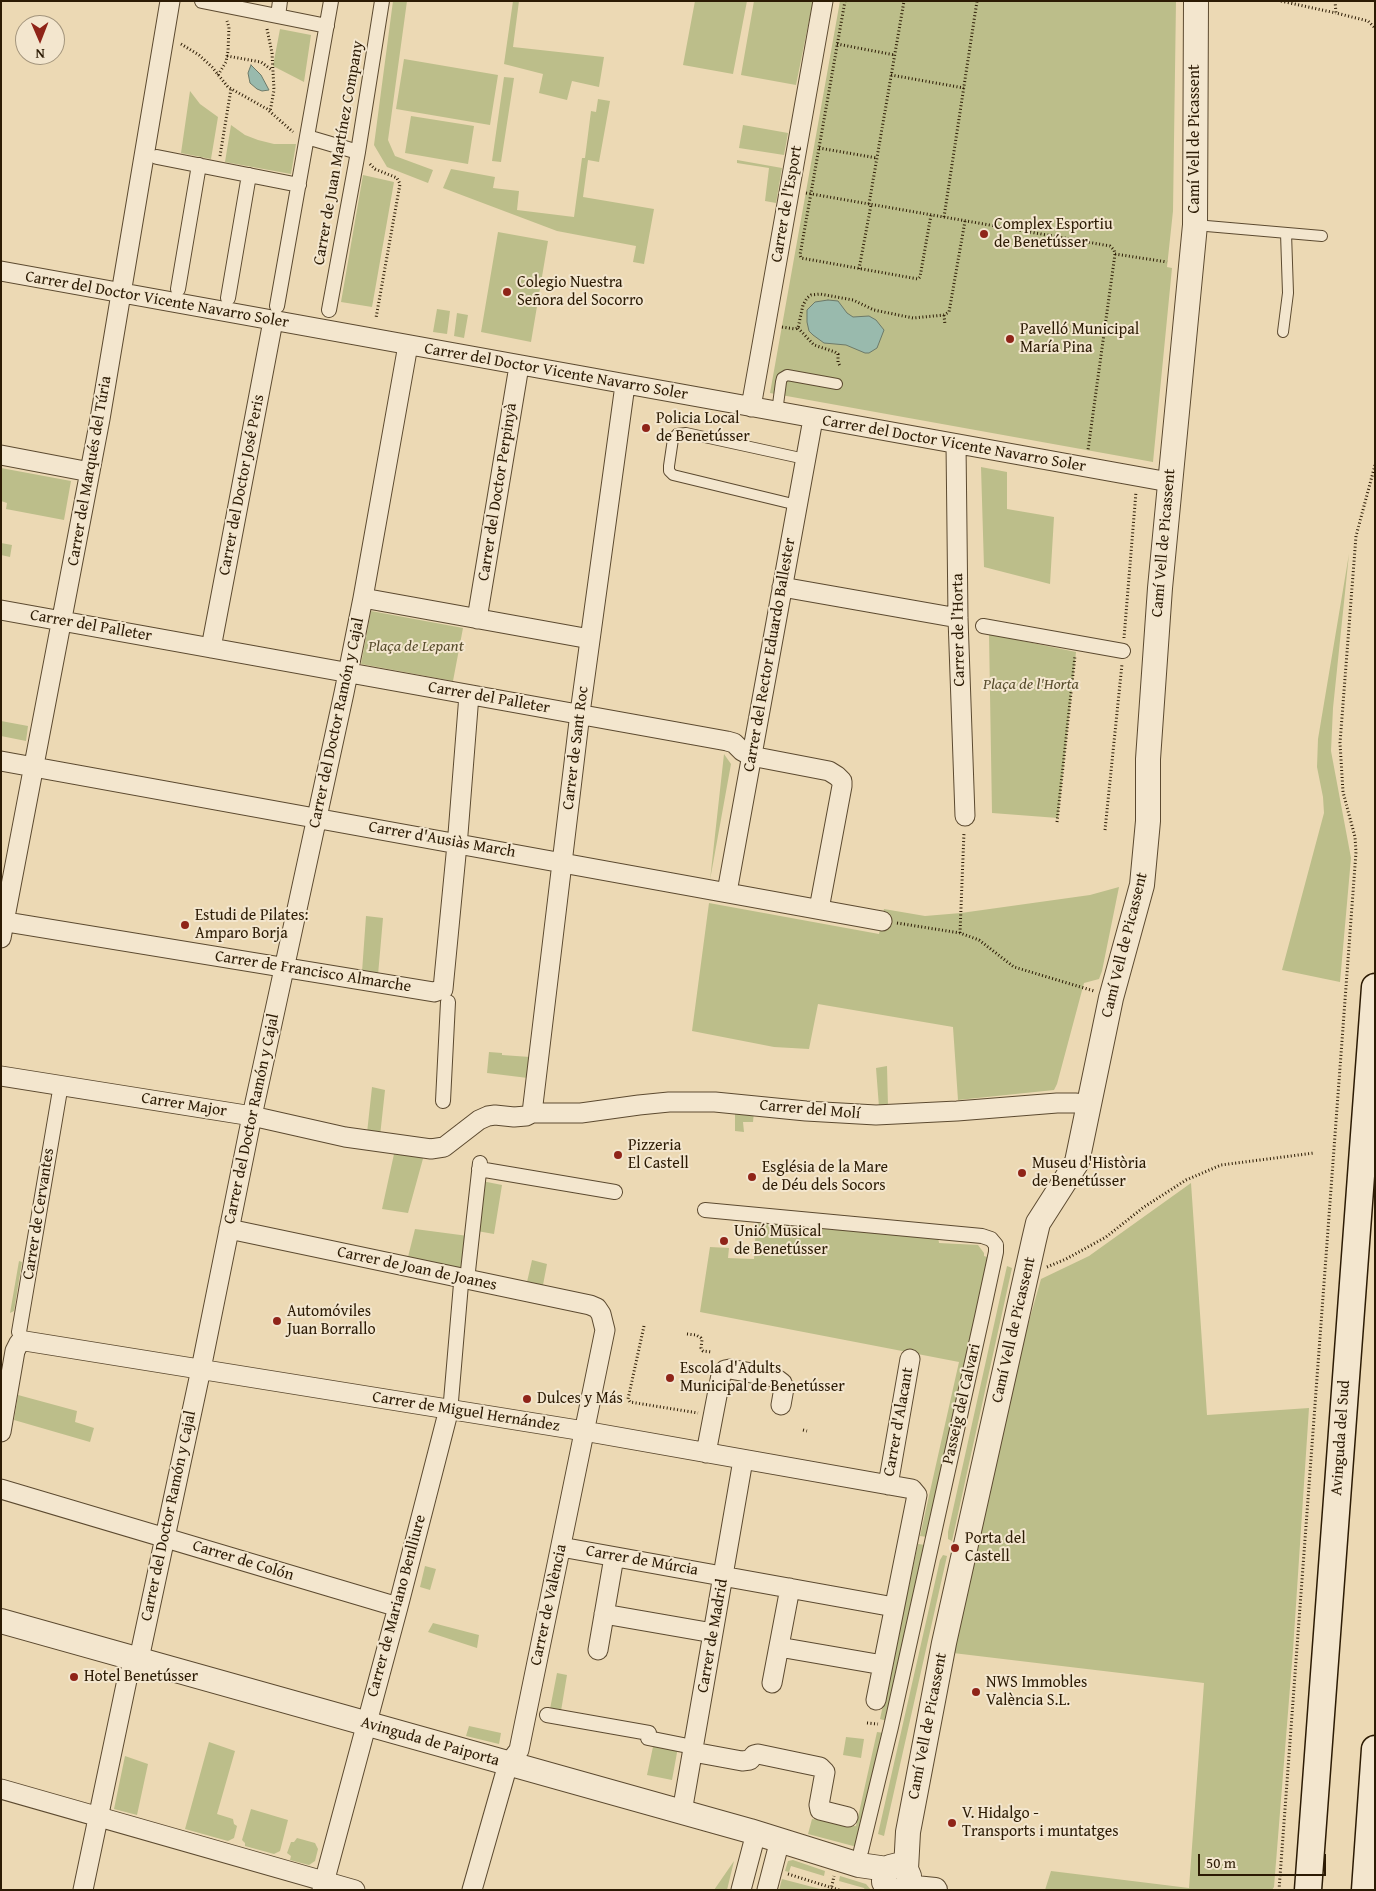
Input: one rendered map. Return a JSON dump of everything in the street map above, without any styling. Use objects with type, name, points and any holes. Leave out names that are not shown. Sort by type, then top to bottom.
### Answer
[{"type":"main road","name":"Avinguda del Sud","points":[[1308,1890],[1375,987]]},
{"type":"main road","points":[[1365,1890],[1374,1760]]},
{"type":"street","name":"Carrer del Marqués del Túria","points":[[2,927],[90,472],[170,1]]},
{"type":"street","points":[[202,1],[225,8],[246,10],[327,26]]},
{"type":"street","points":[[278,16],[280,1]]},
{"type":"street","points":[[275,314],[331,1]]},
{"type":"street","name":"Carrer de Juan Martínez Company","points":[[329,310],[358,152],[382,1]]},
{"type":"street","name":"Carrer de l'Esport","points":[[751,408],[823,1]]},
{"type":"street","name":"Camí Vell de Picassent","points":[[897,1882],[952,1603],[1038,1223],[1077,1162],[1111,998],[1142,885],[1148,821],[1148,759],[1160,588],[1195,225],[1196,1]]},
{"type":"street","points":[[307,137],[358,152]]},
{"type":"street","points":[[157,157],[299,185]]},
{"type":"street","points":[[178,289],[199,165]]},
{"type":"street","points":[[228,298],[249,175]]},
{"type":"street","name":"Carrer del Doctor Vicente Navarro Soler","points":[[1,271],[121,294],[275,314],[408,345],[1169,482]]},
{"type":"street","name":"Carrer del Doctor José Peris","points":[[211,648],[275,314]]},
{"type":"street","name":"Carrer del Doctor Ramón y Cajal","points":[[83,1890],[127,1680],[138,1659],[165,1537],[252,1116],[348,673],[408,345]]},
{"type":"street","name":"Carrer del Doctor Perpinyà","points":[[477,619],[520,366]]},
{"type":"street","name":"Carrer de Sant Roc","points":[[532,1113],[580,714],[625,385]]},
{"type":"street","name":"Carrer del Rector Eduardo Ballester","points":[[727,892],[813,419]]},
{"type":"street","name":"Carrer de l’Horta","points":[[956,444],[958,618],[965,816]]},
{"type":"street","points":[[1,455],[90,472]]},
{"type":"street","points":[[782,587],[958,618]]},
{"type":"street","points":[[363,598],[590,640]]},
{"type":"street","name":"Carrer del Palleter","points":[[1,610],[731,742],[752,756],[829,771],[842,781],[819,909]]},
{"type":"street","points":[[983,626],[1123,651]]},
{"type":"street","points":[[443,1102],[446,994],[469,695]]},
{"type":"street","name":"Carrer d'Ausiàs March","points":[[1,761],[882,921]]},
{"type":"street","name":"Carrer de Francisco Almarche","points":[[2,927],[285,967],[434,992],[440,991],[446,994]]},
{"type":"street","name":"Carrer Major","points":[[1,1076],[252,1116],[345,1137],[425,1148]]},
{"type":"street","name":"Carrer de Cervantes","points":[[1,1432],[19,1338],[59,1096]]},
{"type":"street","name":"Carrer del Molí","points":[[425,1148],[444,1147],[479,1120],[488,1116],[514,1117],[526,1116],[532,1113],[581,1113],[639,1104],[699,1102],[750,1104],[806,1112],[876,1115],[1057,1103],[1076,1103],[1088,1106]]},
{"type":"street","points":[[468,1271],[480,1166],[615,1192]]},
{"type":"street","name":"Passeig del Calvari","points":[[705,1210],[982,1236],[991,1239],[996,1245],[980,1326],[860,1858]]},
{"type":"street","name":"Carrer de Joan de Joanes","points":[[229,1230],[590,1305],[597,1308],[601,1314]]},
{"type":"street","name":"Carrer de Mariano Benlliure","points":[[323,1885],[450,1405],[460,1284]]},
{"type":"street","name":"Carrer de València","points":[[472,1890],[508,1764],[518,1750],[605,1330],[601,1314]]},
{"type":"street","name":"Carrer de Miguel Hernández","points":[[19,1338],[24,1341],[201,1369],[450,1405],[743,1460],[912,1489],[916,1495],[916,1500],[894,1607]]},
{"type":"street","name":"Carrer d'Alacant","points":[[888,1485],[910,1359]]},
{"type":"street","points":[[706,1453],[720,1374],[725,1370],[730,1369],[773,1377],[778,1380],[784,1388],[781,1405]]},
{"type":"street","name":"Carrer de Madrid","points":[[682,1812],[688,1748],[713,1633],[743,1460]]},
{"type":"street","name":"Carrer de Colón","points":[[1,1489],[398,1607]]},
{"type":"street","name":"Carrer de Múrcia","points":[[561,1547],[894,1607]]},
{"type":"street","points":[[598,1650],[614,1557]]},
{"type":"street","points":[[772,1683],[790,1588]]},
{"type":"street","points":[[876,1700],[894,1607]]},
{"type":"street","points":[[604,1614],[713,1633]]},
{"type":"street","name":"Avinguda de Paiporta","points":[[1,1621],[780,1840],[860,1858],[897,1882]]},
{"type":"street","points":[[779,1647],[883,1665]]},
{"type":"street","points":[[547,1715],[649,1733],[648,1738],[742,1761],[750,1760],[754,1755],[758,1754],[820,1767],[824,1772],[819,1805],[820,1810],[848,1816]]},
{"type":"street","points":[[1,1789],[323,1885],[355,1890]]},
{"type":"street","points":[[741,1890],[756,1833]]},
{"type":"street","points":[[767,1890],[780,1840]]},
{"type":"street","points":[[897,1882],[934,1889]]},
{"type":"lane","points":[[1195,225],[1322,236]]},
{"type":"lane","points":[[1283,332],[1288,293],[1286,233]]},
{"type":"lane","points":[[776,412],[782,378],[787,375],[837,384]]},
{"type":"lane","points":[[797,505],[673,475],[669,471],[669,466],[673,439],[677,434],[686,433],[805,459]]},
{"type":"path","points":[[845,1],[810,194],[801,258],[859,270],[918,279],[931,215]]},
{"type":"path","points":[[859,270],[904,1]]},
{"type":"path","points":[[944,217],[977,1]]},
{"type":"path","points":[[1281,1],[1368,21],[1375,28]]},
{"type":"path","points":[[1335,1],[1336,13]]},
{"type":"path","points":[[218,75],[226,62],[227,56],[229,27],[225,8]]},
{"type":"path","points":[[246,10],[246,19],[265,23],[272,53],[273,70],[273,98],[270,112]]},
{"type":"path","points":[[181,44],[199,55],[231,89],[270,112],[287,128],[307,137]]},
{"type":"path","points":[[837,44],[895,55]]},
{"type":"path","points":[[227,56],[261,62],[273,70]]},
{"type":"path","points":[[891,75],[964,88]]},
{"type":"path","points":[[218,169],[231,89]]},
{"type":"path","points":[[819,148],[877,158]]},
{"type":"path","points":[[358,152],[366,158],[371,166],[397,178],[400,184],[376,318]]},
{"type":"path","points":[[806,193],[1110,246],[1115,254],[1088,450]]},
{"type":"path","points":[[782,327],[795,330],[798,328],[801,323],[804,305],[811,294],[854,300],[874,310],[913,318],[944,315],[948,312],[965,221]]},
{"type":"path","points":[[1115,254],[1167,262]]},
{"type":"path","points":[[944,315],[945,325]]},
{"type":"path","points":[[798,328],[814,345],[838,354],[840,366]]},
{"type":"path","points":[[1280,1890],[1356,852],[1355,838],[1343,792],[1340,743],[1356,536],[1375,465]]},
{"type":"path","points":[[1057,822],[1076,643]]},
{"type":"path","points":[[960,933],[965,816]]},
{"type":"path","points":[[882,921],[960,933],[979,940],[1014,967],[1082,987],[1111,998]]},
{"type":"path","points":[[1026,1276],[1066,1259],[1106,1237],[1144,1207],[1186,1180],[1221,1165],[1314,1153]]},
{"type":"path","points":[[644,1326],[628,1399],[630,1402],[701,1414]]},
{"type":"path","points":[[688,1334],[701,1338],[701,1348],[703,1351],[712,1352]]},
{"type":"path","points":[[831,1888],[835,1872]]},
{"type":"path","points":[[782,1873],[840,1890]]},
{"type":"green space","points":[[393,1],[407,1],[388,140],[395,156],[433,170],[428,183],[387,167],[374,145]]},
{"type":"green space","points":[[513,1],[519,1],[513,47],[604,57],[599,87],[572,81],[567,100],[539,93],[543,74],[504,64]]},
{"type":"green space","points":[[695,1],[747,1],[733,74],[683,65]]},
{"type":"green space","points":[[754,1],[813,1],[796,85],[741,75]]},
{"type":"green space","name":"Complex Esportiu de Benetússer","points":[[840,1],[1176,1],[1173,211],[1167,267],[1172,268],[1153,462],[770,393]]},
{"type":"green space","points":[[280,29],[311,35],[304,82],[273,66]]},
{"type":"green space","points":[[404,59],[498,75],[490,125],[396,109]]},
{"type":"green space","points":[[504,77],[514,78],[501,162],[492,161]]},
{"type":"green space","points":[[190,91],[200,104],[218,117],[211,159],[181,153]]},
{"type":"green space","points":[[598,99],[610,101],[599,162],[588,160],[583,197],[654,209],[644,264],[633,262],[636,246],[557,231],[443,188],[451,169],[495,177],[493,188],[519,191],[517,210],[574,217],[582,158],[585,158],[591,111],[596,112]]},
{"type":"green space","points":[[411,116],[474,126],[468,164],[405,153]]},
{"type":"green space","points":[[231,125],[245,135],[258,140],[274,144],[296,144],[291,174],[225,162]]},
{"type":"green space","points":[[743,125],[788,133],[784,155],[739,148]]},
{"type":"green space","points":[[737,160],[782,168],[776,203],[765,201],[769,168],[737,163]]},
{"type":"green space","points":[[363,175],[394,182],[372,307],[341,302]]},
{"type":"green space","points":[[498,232],[548,241],[531,342],[481,332]]},
{"type":"green space","points":[[437,309],[450,311],[447,334],[433,332]]},
{"type":"green space","points":[[457,313],[468,315],[464,338],[454,336]]},
{"type":"green space","points":[[981,467],[1007,472],[1007,509],[1054,517],[1050,584],[984,567]]},
{"type":"green space","points":[[1,468],[71,481],[64,520],[6,509],[7,503],[1,501]]},
{"type":"green space","points":[[1,543],[12,545],[10,557],[1,555]]},
{"type":"green space","points":[[1349,554],[1333,708],[1331,751],[1351,858],[1340,982],[1282,970],[1324,813],[1317,767],[1318,739]]},
{"type":"green space","name":"Plaça de Lepant","points":[[371,611],[463,628],[453,681],[361,664]]},
{"type":"green space","name":"Plaça de l'Horta","points":[[989,634],[1076,652],[1058,818],[992,813]]},
{"type":"green space","points":[[1,721],[28,726],[26,741],[1,736]]},
{"type":"green space","points":[[724,754],[731,764],[710,880]]},
{"type":"green space","points":[[1119,887],[1102,971],[1099,979],[1084,983],[1054,1090],[958,1100],[953,1027],[818,1004],[809,1049],[774,1047],[692,1031],[709,903],[879,934],[884,909],[925,916],[961,913],[1090,895]]},
{"type":"green space","points":[[366,916],[383,918],[378,975],[362,972]]},
{"type":"green space","points":[[489,1052],[530,1057],[528,1078],[487,1073]]},
{"type":"green space","points":[[887,1066],[888,1107],[879,1107],[876,1068]]},
{"type":"green space","points":[[372,1087],[385,1090],[380,1136],[367,1133]]},
{"type":"green space","points":[[735,1112],[754,1112],[753,1122],[743,1122],[744,1132],[735,1131]]},
{"type":"green space","points":[[394,1154],[424,1155],[408,1213],[382,1209]]},
{"type":"green space","points":[[482,1181],[502,1185],[494,1234],[477,1231]]},
{"type":"green space","points":[[1191,1183],[1207,1415],[1309,1408],[1293,1650],[1274,1887],[1272,1890],[1045,1890],[1051,1871],[1189,1888],[1204,1683],[953,1653],[1012,1381],[1041,1279],[1089,1256]]},
{"type":"green space","points":[[756,1223],[938,1237],[939,1243],[978,1245],[984,1256],[990,1258],[927,1537],[920,1536],[959,1362],[700,1312],[710,1247],[729,1248],[728,1258],[754,1259]]},
{"type":"green space","points":[[415,1229],[468,1236],[464,1269],[408,1257]]},
{"type":"green space","points":[[532,1260],[547,1264],[543,1285],[527,1282]]},
{"type":"green space","points":[[19,1261],[22,1262],[14,1311],[10,1313]]},
{"type":"green space","points":[[1007,1266],[1012,1268],[952,1541],[948,1539],[948,1532]]},
{"type":"green space","points":[[18,1395],[77,1411],[75,1422],[94,1428],[90,1442],[14,1420]]},
{"type":"green space","points":[[918,1544],[925,1545],[887,1721],[880,1719]]},
{"type":"green space","points":[[943,1555],[947,1556],[884,1836],[878,1834],[940,1560]]},
{"type":"green space","points":[[425,1566],[436,1569],[430,1590],[420,1587]]},
{"type":"green space","points":[[433,1623],[479,1635],[477,1648],[428,1632]]},
{"type":"green space","points":[[557,1673],[567,1675],[561,1711],[550,1709]]},
{"type":"green space","points":[[469,1726],[501,1733],[499,1744],[466,1736]]},
{"type":"green space","points":[[877,1732],[884,1733],[857,1847],[808,1834],[812,1819],[856,1826]]},
{"type":"green space","points":[[846,1737],[864,1739],[861,1758],[843,1755]]},
{"type":"green space","points":[[209,1742],[235,1751],[217,1814],[233,1819],[234,1824],[237,1826],[234,1838],[228,1841],[185,1829]]},
{"type":"green space","points":[[654,1742],[678,1747],[672,1780],[647,1775]]},
{"type":"green space","points":[[125,1756],[148,1764],[137,1815],[114,1809]]},
{"type":"green space","points":[[251,1809],[288,1820],[280,1851],[274,1854],[245,1846],[242,1840]]},
{"type":"green space","points":[[297,1838],[315,1843],[318,1849],[315,1861],[309,1865],[290,1860],[291,1856],[287,1853],[291,1842],[294,1842]]},
{"type":"green space","points":[[793,1860],[825,1871],[824,1876],[791,1866],[789,1872],[785,1871],[788,1861]]},
{"type":"green space","points":[[734,1861],[727,1890],[714,1890]]},
{"type":"green space","points":[[840,1876],[866,1884],[871,1890],[865,1890],[864,1888],[839,1881]]},
{"type":"green space","points":[[782,1879],[824,1890],[779,1890]]},
{"type":"shaded area","points":[[251,65],[261,75],[269,90],[262,91],[250,83],[248,73]]},
{"type":"shaded area","points":[[838,301],[847,313],[853,317],[869,316],[876,320],[884,330],[877,348],[869,353],[865,353],[846,345],[824,343],[813,335],[809,331],[807,310],[815,302]]},
{"type":"place","name":"Complex Esportiu de Benetússer","points":[[984,234]]},
{"type":"place","name":"Colegio Nuestra Señora del Socorro","points":[[507,292]]},
{"type":"place","name":"Pavelló Municipal María Pina","points":[[1010,339]]},
{"type":"place","name":"Policia Local de Benetússer","points":[[646,428]]},
{"type":"place","name":"Estudi de Pilates: Amparo Borja","points":[[185,925]]},
{"type":"place","name":"Pizzeria El Castell","points":[[618,1155]]},
{"type":"place","name":"Museu d'Història de Benetússer","points":[[1022,1173]]},
{"type":"place","name":"Església de la Mare de Déu dels Socors","points":[[752,1177]]},
{"type":"place","name":"Unió Musical de Benetússer","points":[[724,1241]]},
{"type":"place","name":"Automóviles Juan Borrallo","points":[[277,1321]]},
{"type":"place","name":"Escola d'Adults Municipal de Benetússer","points":[[670,1378]]},
{"type":"place","name":"Dulces y Más","points":[[527,1399]]},
{"type":"place","name":"Porta del Castell","points":[[955,1548]]},
{"type":"place","name":"Hotel Benetússer","points":[[74,1677]]},
{"type":"place","name":"NWS Immobles València S.L.","points":[[976,1692]]},
{"type":"place","name":"V. Hidalgo - Transports i muntatges","points":[[952,1823]]}]
